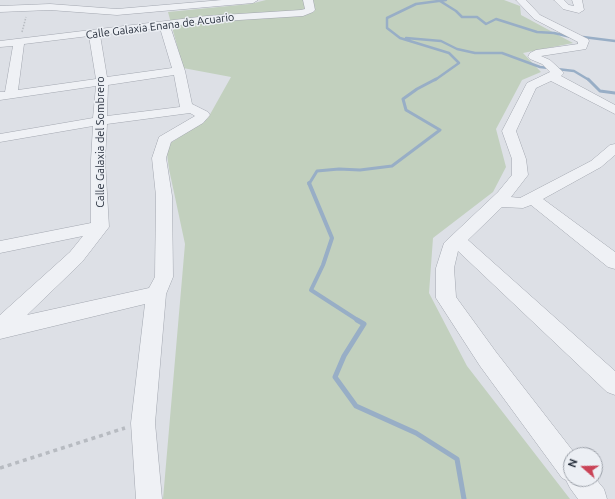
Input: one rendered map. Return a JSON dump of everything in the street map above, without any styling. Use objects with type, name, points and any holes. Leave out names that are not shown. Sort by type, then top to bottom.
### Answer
[{"type":"street","points":[[0,9],[29,7],[118,12],[253,0]]},
{"type":"street","name":"Calle Galaxia Enana de Acuario","points":[[0,44],[207,19],[303,13],[310,10],[308,0]]},
{"type":"street","points":[[521,0],[538,17],[584,41],[582,47],[536,53],[534,57],[546,62],[558,73],[531,86],[509,131],[519,159],[520,175],[497,202],[450,247],[445,268],[446,298],[488,359],[563,458]]},
{"type":"street","points":[[559,0],[566,7],[579,10],[577,0]]},
{"type":"street","points":[[149,499],[143,423],[156,294],[164,277],[164,196],[159,158],[164,140],[198,120],[203,115],[186,106],[179,71],[164,24]]},
{"type":"street","name":"Calle Galaxia del Sombrero","points":[[94,33],[102,82],[98,160],[100,227]]},
{"type":"street","points":[[19,42],[5,95],[179,71]]},
{"type":"street","points":[[551,76],[615,110]]},
{"type":"street","points":[[0,152],[1,138],[192,109]]},
{"type":"street","points":[[497,202],[523,203],[596,164],[615,148]]},
{"type":"street","points":[[532,198],[615,262]]},
{"type":"street","points":[[0,329],[76,257],[100,227]]},
{"type":"street","points":[[0,247],[100,227]]},
{"type":"street","points":[[457,240],[615,385]]},
{"type":"street","points":[[0,329],[156,294]]},
{"type":"street","points":[[585,487],[594,499]]},
{"type":"path","points":[[19,42],[29,7]]},
{"type":"path","points":[[0,468],[143,423]]},
{"type":"green space","points":[[266,0],[504,0],[520,6],[521,15],[573,43],[523,53],[541,72],[522,80],[496,129],[506,167],[493,192],[433,238],[429,293],[467,366],[570,499],[163,499],[185,244],[169,169],[166,146],[208,118],[231,77],[183,68],[168,12],[250,4]]},
{"type":"waterway","points":[[435,80],[459,63],[449,53],[400,38],[387,28],[387,18],[416,4],[446,0]]},
{"type":"waterway","points":[[440,1],[456,11],[462,17],[477,17],[486,24],[496,19],[537,32],[554,33],[571,37]]},
{"type":"waterway","points":[[583,37],[615,41]]},
{"type":"waterway","points":[[406,38],[441,41],[457,49],[475,53],[502,53],[540,67],[574,71],[589,80]]},
{"type":"waterway","points":[[309,184],[317,171],[339,169],[360,170],[392,166],[440,130],[406,110],[403,99],[417,89],[436,79]]},
{"type":"waterway","points":[[589,80],[600,91],[615,93]]},
{"type":"waterway","points":[[309,184],[332,238],[323,265],[311,290],[359,321]]},
{"type":"waterway","points":[[357,320],[364,324],[344,356],[335,377],[356,406],[416,433],[457,459],[464,499]]}]
